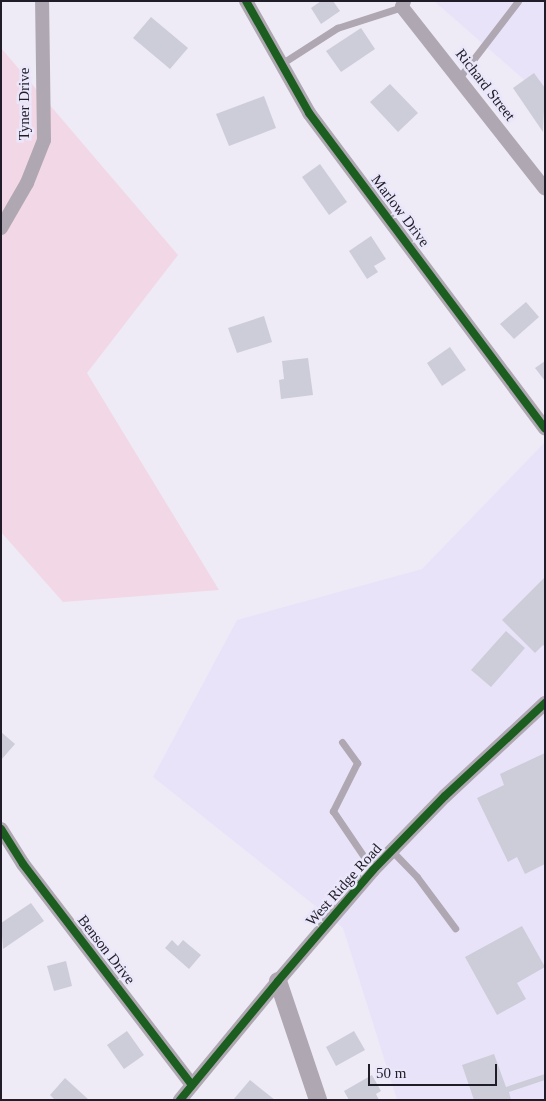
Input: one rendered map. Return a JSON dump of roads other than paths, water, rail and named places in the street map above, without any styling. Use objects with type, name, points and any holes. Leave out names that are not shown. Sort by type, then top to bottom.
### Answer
[{"type":"street","name":"Tyner Drive","points":[[1,228],[27,183],[44,140],[42,1]]},
{"type":"street","name":"Marlow Drive","points":[[246,1],[308,113],[540,411],[545,429]]},
{"type":"street","name":"Richard Street","points":[[403,4],[545,189]]},
{"type":"street","name":"West Ridge Road","points":[[180,1100],[373,870],[444,796],[545,703]]},
{"type":"street","name":"Benson Drive","points":[[1,829],[23,864],[192,1085]]},
{"type":"street","points":[[278,981],[318,1100]]},
{"type":"lane","points":[[459,78],[518,1]]},
{"type":"lane","points":[[281,64],[337,28],[403,4]]},
{"type":"lane","points":[[342,742],[357,762],[333,811],[373,870]]},
{"type":"lane","points":[[392,851],[417,877],[455,928]]}]
